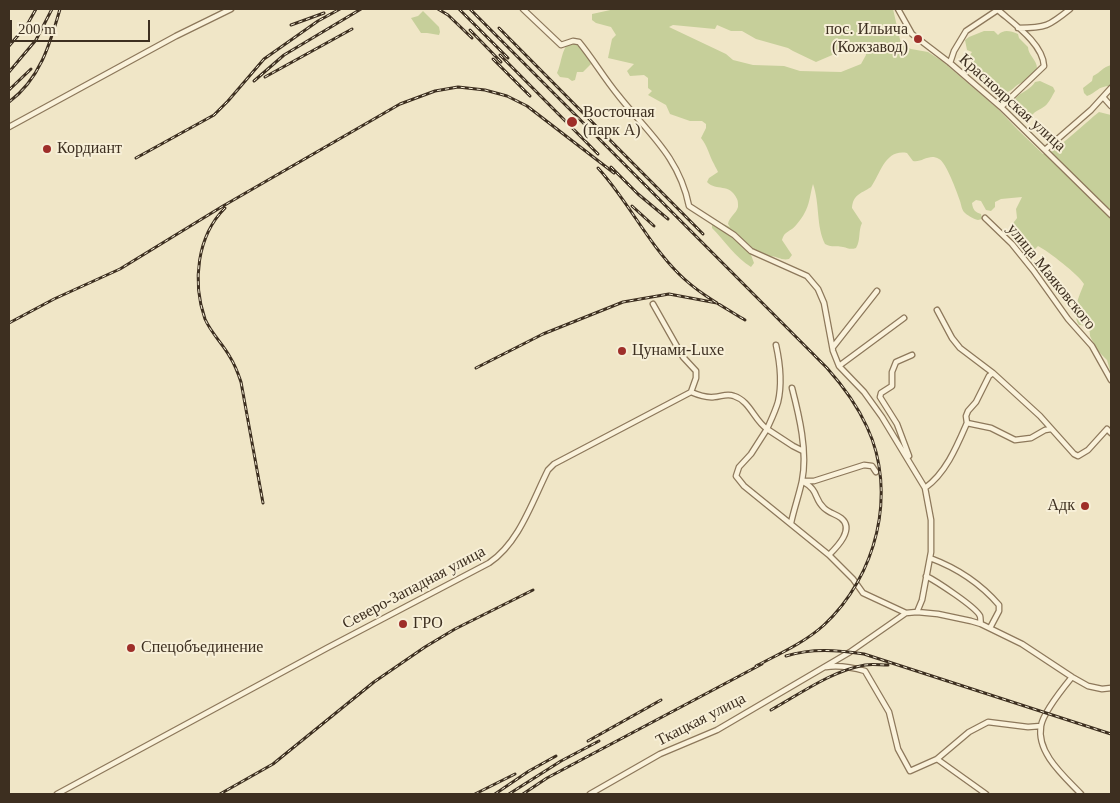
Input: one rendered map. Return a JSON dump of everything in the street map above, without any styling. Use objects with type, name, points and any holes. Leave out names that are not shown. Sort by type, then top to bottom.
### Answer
[{"type":"street","points":[[9,127],[176,36],[231,9]]},
{"type":"street","points":[[523,9],[561,45],[573,41],[580,42],[617,94],[668,155],[678,172],[688,206],[734,235],[751,251],[807,276],[818,289],[824,303],[834,355],[839,366],[864,392],[882,417],[925,488],[932,534],[930,558],[922,600],[917,612]]},
{"type":"street","name":"Красноярская улица","points":[[898,9],[912,34],[950,63],[1001,107],[1111,215]]},
{"type":"street","points":[[950,63],[954,51],[966,31],[998,9],[1037,47],[1044,59],[1044,66],[1001,107]]},
{"type":"street","points":[[1018,28],[1047,26],[1070,9]]},
{"type":"street","points":[[1045,150],[1085,115],[1111,88]]},
{"type":"street","points":[[1103,97],[1111,106]]},
{"type":"street","name":"улица Маяковского","points":[[985,218],[1012,244],[1033,270],[1068,319],[1092,346],[1111,380]]},
{"type":"street","points":[[833,348],[877,291]]},
{"type":"street","points":[[653,304],[683,357],[696,371],[696,378],[691,392],[714,398],[728,394],[735,396],[744,402],[762,425],[803,451]]},
{"type":"street","points":[[937,310],[960,348],[993,373],[1040,416],[1062,442],[1078,456],[1088,450],[1107,429],[1111,433]]},
{"type":"street","points":[[839,366],[904,318]]},
{"type":"street","points":[[776,346],[779,356],[778,401],[767,429],[751,454],[739,467],[736,476],[744,486],[829,555],[863,592],[906,613],[917,612],[981,624],[1022,644],[1088,686],[1102,689],[1111,688]]},
{"type":"street","points":[[910,461],[897,424],[880,398],[881,393],[892,386],[892,372],[896,362],[912,355]]},
{"type":"street","points":[[925,488],[933,483],[943,469],[967,423],[966,416],[968,411],[976,402],[993,373]]},
{"type":"street","points":[[791,523],[802,481],[803,451],[800,420],[792,388]]},
{"type":"street","name":"Северо-Западная улица","points":[[57,794],[489,563],[503,553],[514,539],[548,470],[554,464],[691,392]]},
{"type":"street","points":[[967,423],[991,428],[1015,440],[1030,438],[1051,429]]},
{"type":"street","points":[[802,481],[814,481],[864,465],[872,466],[876,472]]},
{"type":"street","points":[[802,481],[815,491],[824,508],[842,519],[846,524],[845,533],[838,546],[829,555]]},
{"type":"street","points":[[930,558],[961,572],[999,605],[999,611],[990,628]]},
{"type":"street","points":[[926,576],[973,609],[980,616],[981,624]]},
{"type":"street","name":"Ткацкая улица","points":[[590,794],[660,754],[717,730],[850,652],[906,613]]},
{"type":"street","points":[[822,667],[842,666],[865,671],[889,712],[898,749],[910,771],[937,759],[969,732],[988,722],[1028,727],[1041,726]]},
{"type":"street","points":[[1072,677],[1060,693],[1041,726],[1041,742],[1065,778],[1081,794]]},
{"type":"street","points":[[937,759],[986,794]]},
{"type":"green space","points":[[615,9],[893,9],[901,44],[911,49],[928,52],[942,61],[997,108],[1043,154],[1063,143],[1099,112],[1111,115],[1111,374],[1107,360],[1097,350],[1090,336],[1089,326],[1079,325],[1077,320],[1077,304],[1084,284],[1063,264],[1038,246],[1028,256],[1012,235],[1010,229],[1017,218],[1016,209],[1022,197],[1001,199],[995,202],[995,207],[991,211],[986,210],[981,201],[976,200],[972,203],[973,207],[981,214],[982,219],[974,219],[963,211],[948,171],[942,161],[935,157],[913,161],[907,153],[900,153],[889,158],[884,163],[871,187],[858,195],[854,200],[852,208],[862,223],[856,248],[851,249],[825,244],[820,230],[817,199],[813,184],[809,203],[804,214],[795,226],[784,234],[782,240],[792,255],[789,259],[750,252],[754,263],[751,267],[745,263],[712,228],[712,224],[717,221],[730,227],[728,224],[738,207],[738,203],[734,194],[730,191],[707,182],[709,178],[718,172],[701,138],[706,124],[702,121],[690,121],[670,114],[666,105],[648,95],[652,91],[648,88],[648,78],[644,75],[630,76],[627,71],[634,64],[608,58],[612,39],[616,35],[611,27],[592,20],[592,14]],"holes":[[[673,25],[715,29],[717,25],[731,31],[742,31],[756,39],[788,48],[816,62],[858,44],[864,44],[866,55],[861,64],[841,72],[800,71],[784,66],[753,65],[733,60],[726,54],[669,27]]]},
{"type":"green space","points":[[423,11],[439,27],[439,35],[421,33],[411,18],[418,16]]},
{"type":"green space","points":[[984,31],[994,31],[998,35],[1007,31],[1018,34],[1036,62],[1037,68],[1033,76],[1004,93],[991,90],[986,86],[974,69],[969,56],[972,52],[967,50],[965,40]]},
{"type":"green space","points":[[576,43],[581,46],[591,64],[583,72],[577,72],[575,80],[572,81],[568,78],[560,77],[557,73],[566,46]]},
{"type":"green space","points":[[1111,65],[1111,97],[1110,86],[1100,88],[1087,96],[1083,88],[1092,81],[1093,76]]},
{"type":"green space","points":[[1040,81],[1053,87],[1055,91],[1046,105],[1031,117],[1021,116],[1016,109],[1015,99],[1035,82]]},
{"type":"railway","points":[[9,46],[27,25],[36,9]]},
{"type":"railway","points":[[9,72],[36,40],[52,9]]},
{"type":"railway","points":[[9,102],[20,93],[36,72],[48,48],[60,9]]},
{"type":"railway","points":[[136,158],[214,115],[264,59],[318,21],[340,9]]},
{"type":"railway","points":[[254,81],[284,55],[361,9]]},
{"type":"railway","points":[[438,9],[448,15],[472,38]]},
{"type":"railway","points":[[459,9],[508,58]]},
{"type":"railway","points":[[470,9],[827,368],[849,396],[867,427],[876,452],[881,479],[881,506],[877,533],[869,559],[857,583],[842,605],[824,625],[800,643],[756,666]]},
{"type":"railway","points":[[291,25],[324,13]]},
{"type":"railway","points":[[499,28],[703,234]]},
{"type":"railway","points":[[265,77],[352,29]]},
{"type":"railway","points":[[470,30],[501,62]]},
{"type":"railway","points":[[500,55],[598,154]]},
{"type":"railway","points":[[493,59],[530,96]]},
{"type":"railway","points":[[9,90],[31,69]]},
{"type":"railway","points":[[9,323],[54,299],[120,269],[223,206],[400,104],[435,91],[458,87],[485,90],[507,96],[527,106],[614,173]]},
{"type":"railway","points":[[611,167],[638,194],[668,219]]},
{"type":"railway","points":[[598,168],[619,194],[657,249],[679,274],[702,293],[745,320]]},
{"type":"railway","points":[[632,206],[654,226]]},
{"type":"railway","points":[[225,208],[208,232],[203,246],[198,275],[199,290],[205,319],[232,360],[241,382],[263,503]]},
{"type":"railway","points":[[476,368],[543,334],[623,302],[669,294],[717,303]]},
{"type":"railway","points":[[220,794],[273,764],[374,682],[425,647],[455,629],[533,590]]},
{"type":"railway","points":[[786,656],[825,650],[864,654],[1111,734]]},
{"type":"railway","points":[[523,794],[547,778],[762,664]]},
{"type":"railway","points":[[771,710],[840,672],[865,665],[888,665]]},
{"type":"railway","points":[[588,741],[661,700]]},
{"type":"railway","points":[[509,794],[561,761],[599,741]]},
{"type":"railway","points":[[495,794],[529,771],[556,756]]},
{"type":"railway","points":[[475,794],[515,774]]},
{"type":"place","name":"пос. Ильича (Кожзавод)","points":[[918,39]]},
{"type":"place","name":"Восточная (парк А)","points":[[572,122]]},
{"type":"place","name":"Кордиант","points":[[47,149]]},
{"type":"place","name":"Цунами-Luxe","points":[[622,351]]},
{"type":"place","name":"Адк","points":[[1085,506]]},
{"type":"place","name":"ГРО","points":[[403,624]]},
{"type":"place","name":"Спецобъединение","points":[[131,648]]}]
